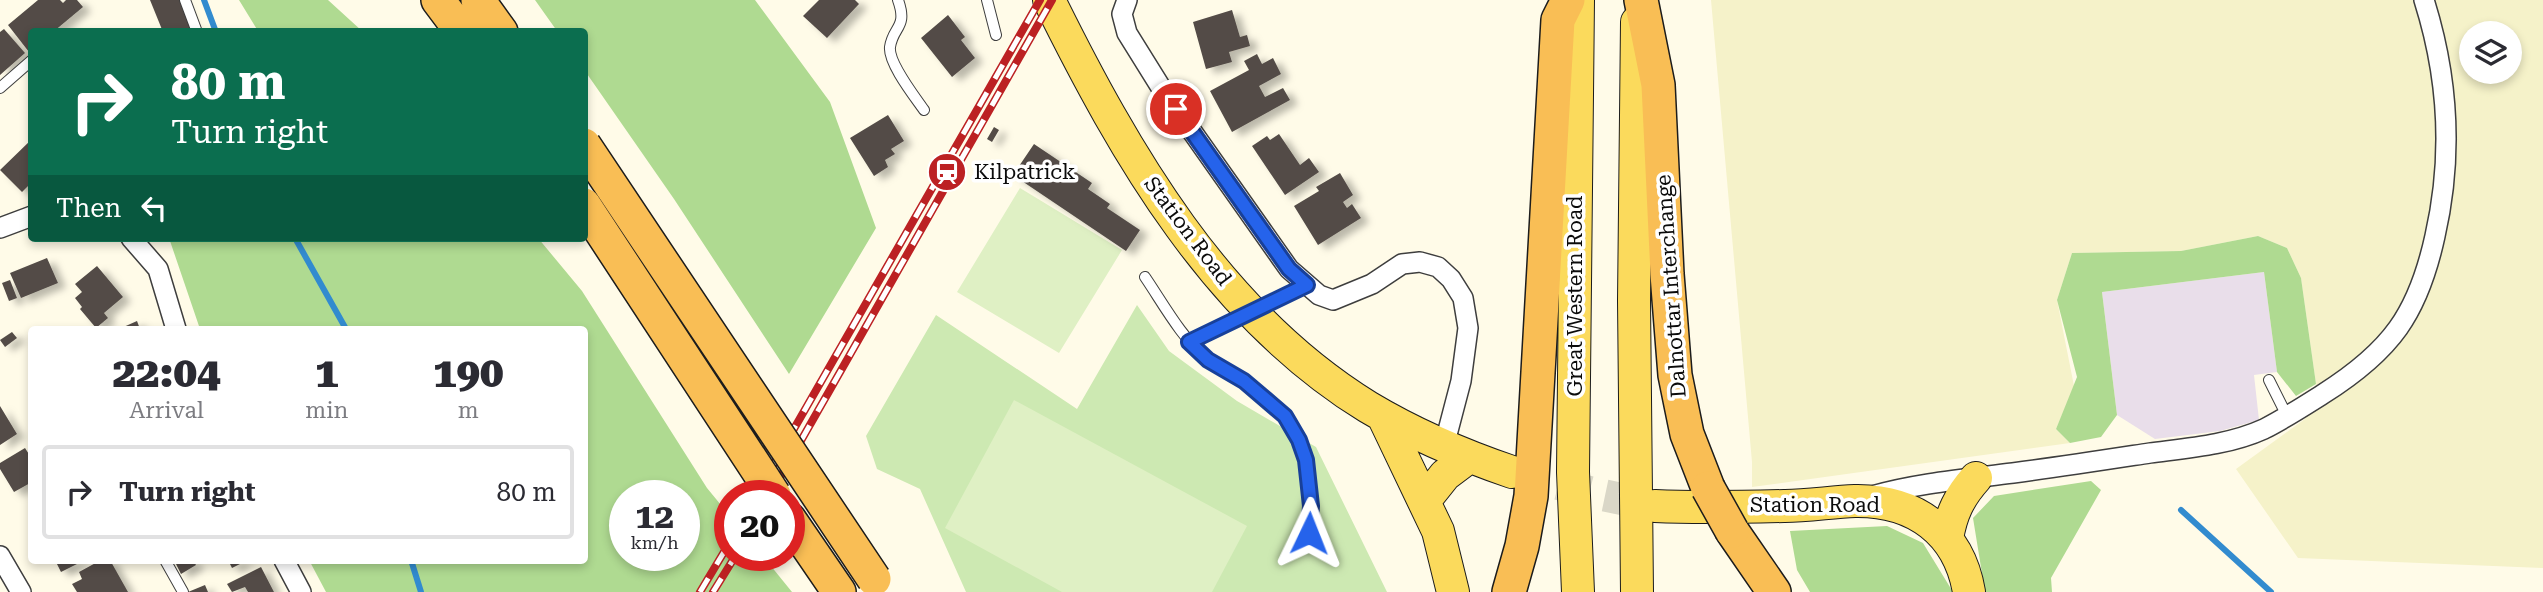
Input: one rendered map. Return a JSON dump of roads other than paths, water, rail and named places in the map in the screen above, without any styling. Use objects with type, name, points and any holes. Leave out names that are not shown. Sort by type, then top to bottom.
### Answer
[{"type":"highway","points":[[438,0],[459,28]]},
{"type":"highway","points":[[478,0],[498,28]]},
{"type":"highway","points":[[1509,592],[1522,546],[1531,496],[1558,20],[1568,0]]},
{"type":"highway","name":"Dalnottar Interchange","points":[[1639,0],[1658,85],[1675,375],[1687,434],[1708,488],[1731,531],[1774,592]]},
{"type":"highway","points":[[588,151],[881,588]]},
{"type":"highway","points":[[588,211],[764,480]]},
{"type":"highway","points":[[805,543],[836,589]]},
{"type":"main road","name":"Station Road","points":[[1049,0],[1128,147],[1155,191],[1193,244],[1259,320],[1338,386],[1383,416],[1457,452],[1512,472]]},
{"type":"main road","name":"Great Western Road","points":[[1578,0],[1573,458],[1578,592]]},
{"type":"main road","points":[[1637,592],[1634,252],[1639,0]]},
{"type":"main road","name":"Station Road","points":[[1383,416],[1438,531],[1453,592]]},
{"type":"main road","points":[[1425,500],[1445,475],[1457,452]]},
{"type":"main road","points":[[1947,539],[1950,519],[1957,503],[1976,478]]},
{"type":"main road","name":"Station Road","points":[[1655,506],[1702,508],[1854,501],[1886,504],[1915,513],[1936,526],[1947,539],[1963,568],[1969,592]]},
{"type":"street","points":[[1127,0],[1122,13],[1127,33],[1160,86],[1289,269],[1300,290],[1333,300],[1372,284],[1402,264],[1420,262],[1438,267],[1451,279],[1463,298],[1468,328],[1461,381],[1457,452]]},
{"type":"street","points":[[1854,501],[1906,487],[2210,444],[2263,430],[2348,379],[2376,357],[2396,333],[2414,303],[2428,269],[2445,175],[2446,114],[2440,63],[2424,0]]},
{"type":"street","points":[[0,229],[28,218]]},
{"type":"street","points":[[135,242],[159,269],[175,326]]},
{"type":"street","points":[[0,556],[21,592]]},
{"type":"street","points":[[286,564],[301,592]]},
{"type":"lane","points":[[185,0],[196,28]]},
{"type":"lane","points":[[898,0],[903,18],[890,47],[892,58],[924,110]]},
{"type":"lane","points":[[987,0],[996,35]]},
{"type":"lane","points":[[0,88],[28,64]]},
{"type":"lane","points":[[1145,277],[1189,342],[1208,360],[1244,381],[1285,416],[1299,440],[1306,460],[1311,506],[1309,533]]},
{"type":"lane","points":[[1189,342],[1300,290]]},
{"type":"lane","points":[[2269,380],[2287,416]]},
{"type":"lane","points":[[167,564],[183,592]]},
{"type":"waterway","points":[[204,0],[214,28]]},
{"type":"waterway","points":[[297,242],[344,326]]},
{"type":"waterway","points":[[2181,510],[2271,592]]},
{"type":"waterway","points":[[412,564],[421,592]]},
{"type":"tunnel","points":[[1512,472],[1655,506]]},
{"type":"railway","points":[[765,480],[1040,0]]},
{"type":"railway","points":[[779,480],[1052,0]]},
{"type":"railway","points":[[700,592],[714,569]]},
{"type":"railway","points":[[713,592],[726,571]]},
{"type":"place","name":"Kilpatrick","points":[[947,172]]}]
